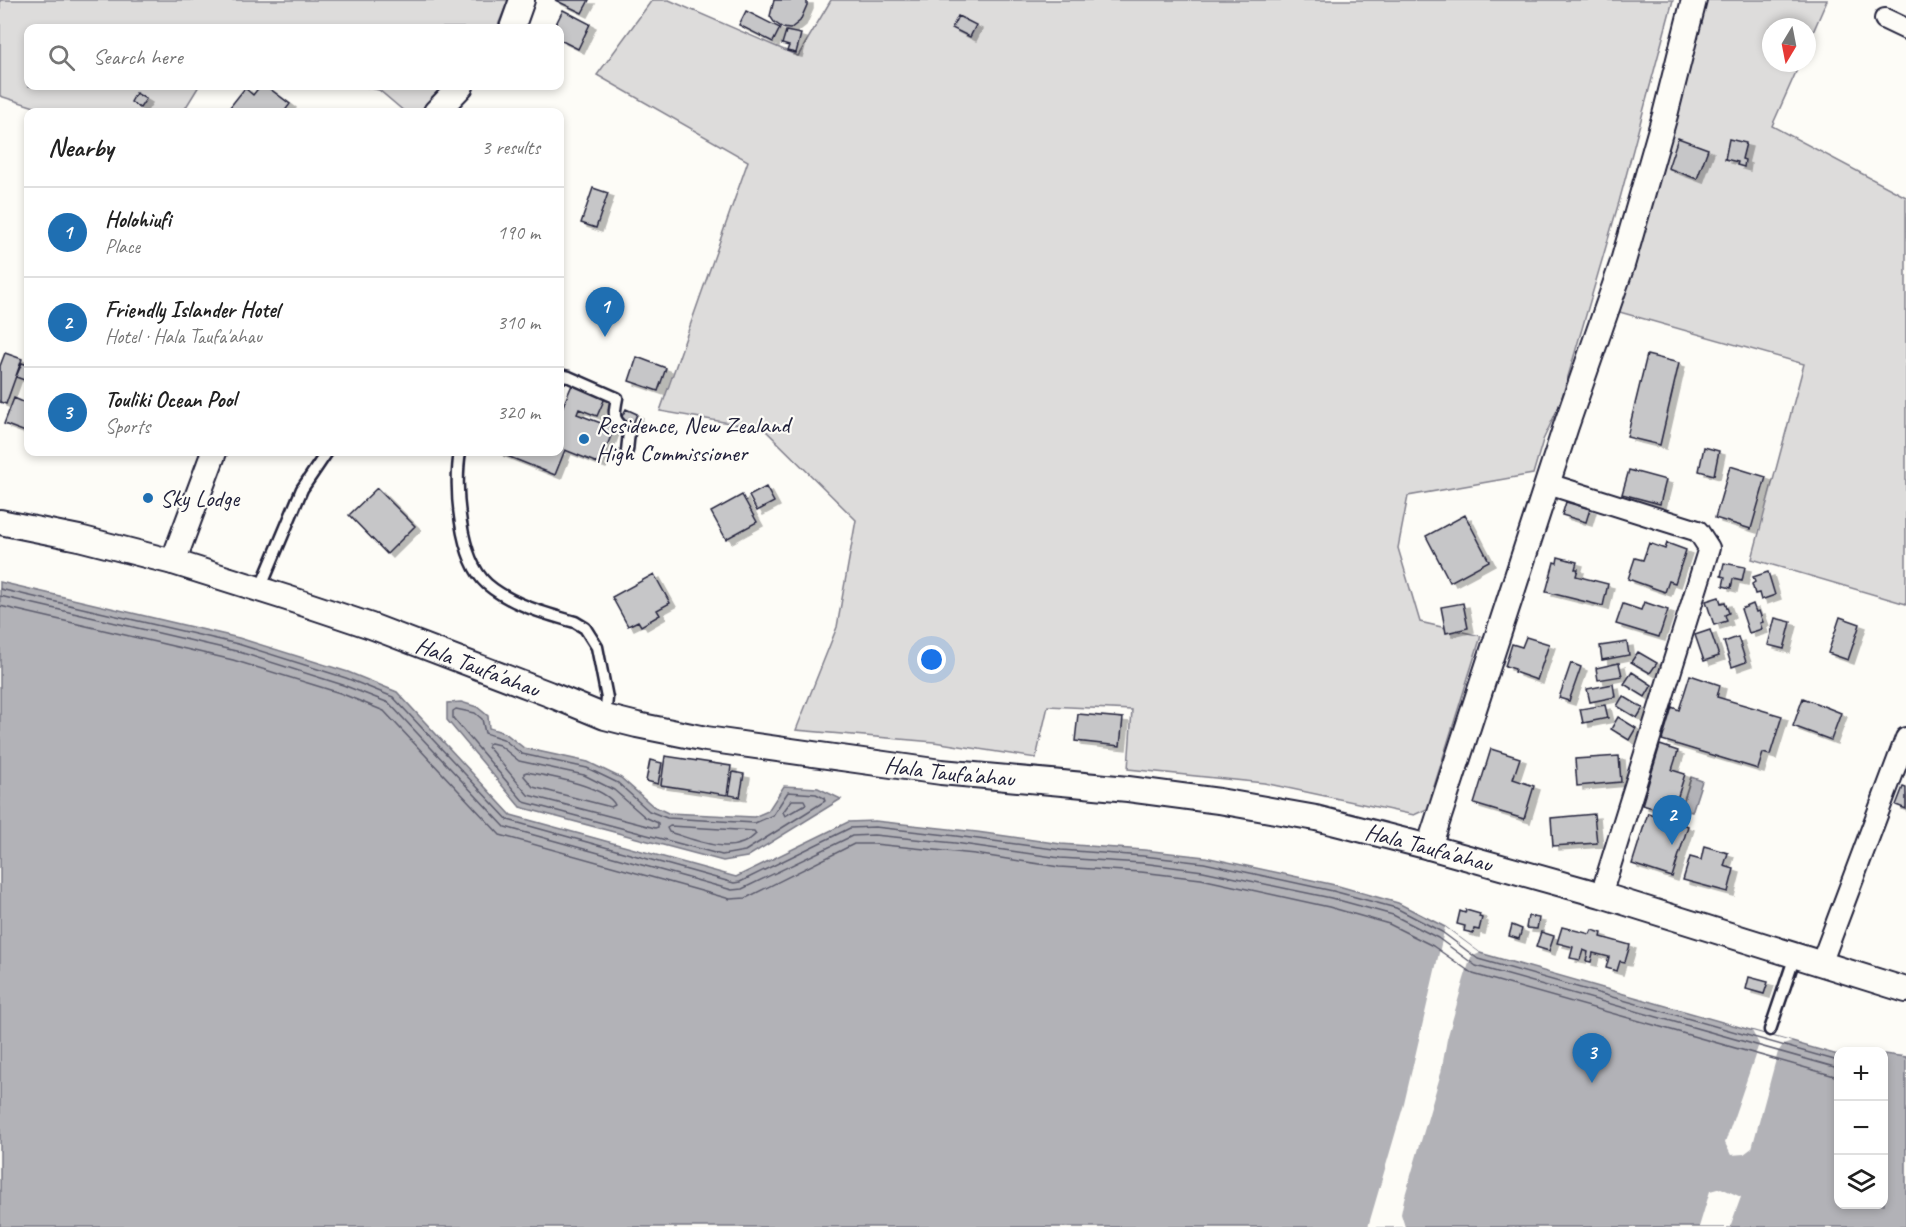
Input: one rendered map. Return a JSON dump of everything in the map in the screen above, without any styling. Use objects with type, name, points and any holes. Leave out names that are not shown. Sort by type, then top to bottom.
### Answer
[{"type":"street","points":[[513,24],[522,0]]},
{"type":"street","points":[[1429,847],[1566,426],[1622,265],[1665,114],[1694,0]]},
{"type":"street","points":[[1885,19],[1906,29]]},
{"type":"street","points":[[440,108],[457,90]]},
{"type":"street","points":[[173,562],[213,456]]},
{"type":"street","points":[[1548,484],[1698,531],[1709,548],[1601,895]]},
{"type":"street","name":"Hala Taufa'ahau","points":[[0,522],[79,538],[173,562],[260,589],[372,626],[605,717],[706,739],[941,772],[1128,789],[1219,801],[1316,818],[1601,895],[1906,990]]},
{"type":"street","points":[[1821,964],[1906,738]]},
{"type":"lane","points":[[564,376],[617,398],[614,414],[616,422],[629,432],[627,451]]},
{"type":"lane","points":[[260,589],[302,489],[324,456]]},
{"type":"lane","points":[[459,456],[457,470],[458,504],[473,565],[486,583],[509,598],[576,622],[592,636],[597,646],[607,698],[605,717]]},
{"type":"lane","points":[[1770,1030],[1795,956]]},
{"type":"shaded area","points":[[0,0],[508,0],[499,24],[24,24],[24,90],[197,90],[185,108],[38,108],[0,96]]},
{"type":"shaded area","points":[[652,0],[669,0],[798,56],[831,0],[1673,0],[1619,202],[1560,404],[1543,440],[1533,474],[1408,496],[1398,548],[1420,622],[1481,636],[1427,809],[1414,815],[1264,783],[1128,769],[1132,710],[1048,706],[1036,758],[934,742],[796,730],[837,627],[856,520],[764,429],[660,411],[748,161],[597,75]]},
{"type":"shaded area","points":[[1702,0],[1827,0],[1816,25],[1816,18],[1762,18],[1762,72],[1796,72],[1772,126],[1906,197],[1906,604],[1752,559],[1804,364],[1616,311]]},
{"type":"shaded area","points":[[379,90],[443,90],[423,108],[400,108]]},
{"type":"water","points":[[0,582],[239,638],[348,672],[397,692],[511,815],[736,877],[848,822],[875,821],[1061,844],[1205,857],[1335,885],[1398,903],[1445,927],[1480,953],[1834,1054],[1834,1209],[1888,1209],[1888,1055],[1906,1057],[1906,1227],[0,1227]]},
{"type":"water","points":[[461,702],[477,707],[488,716],[489,728],[505,733],[524,748],[588,762],[621,778],[653,806],[668,813],[754,817],[768,811],[784,786],[818,788],[841,799],[747,857],[723,861],[520,807],[447,720],[447,703]]},
{"type":"water","points":[[1691,777],[1702,781],[1692,812],[1681,809]]},
{"type":"pier","points":[[1445,927],[1480,953],[1471,957],[1447,1039],[1441,1073],[1404,1199],[1401,1214],[1405,1227],[1368,1227],[1404,1104]]},
{"type":"pier","points":[[1752,1031],[1792,1042],[1783,1045],[1778,1052],[1752,1148],[1744,1154],[1731,1155],[1725,1143],[1759,1044]]},
{"type":"pier","points":[[1721,1188],[1741,1197],[1730,1227],[1699,1227],[1710,1191]]},
{"type":"building","points":[[555,0],[589,0],[582,13]]},
{"type":"building","points":[[774,0],[807,0],[800,21],[790,29],[783,28],[774,22],[770,16]]},
{"type":"building","points":[[563,10],[590,24],[578,49],[564,42],[564,24],[556,24]]},
{"type":"building","points":[[746,11],[780,28],[773,42],[739,25]]},
{"type":"building","points":[[958,16],[976,25],[970,37],[952,28]]},
{"type":"building","points":[[786,31],[801,34],[796,53],[787,51],[789,46],[782,44]]},
{"type":"building","points":[[243,90],[253,95],[257,90],[271,90],[290,104],[287,108],[229,108]]},
{"type":"building","points":[[136,93],[146,99],[140,108],[131,102]]},
{"type":"building","points":[[1678,138],[1708,149],[1697,179],[1668,168]]},
{"type":"building","points":[[1729,139],[1746,143],[1742,159],[1745,160],[1744,167],[1737,165],[1738,162],[1725,159]]},
{"type":"building","points":[[593,188],[608,193],[596,228],[581,223]]},
{"type":"building","points":[[5,353],[22,359],[6,404],[0,402],[0,366]]},
{"type":"building","points":[[1647,355],[1679,363],[1660,445],[1627,437]]},
{"type":"building","points":[[637,357],[666,368],[658,391],[629,381]]},
{"type":"building","points":[[22,363],[24,364],[24,380],[16,377]]},
{"type":"building","name":"Residence, New Zealand High Commissioner","points":[[572,385],[605,398],[597,416],[579,409],[577,414],[614,428],[600,464],[565,450],[564,452],[564,403]]},
{"type":"building","points":[[14,398],[24,402],[24,432],[4,424]]},
{"type":"building","points":[[626,409],[637,414],[632,426],[620,420]]},
{"type":"building","points":[[1704,447],[1719,451],[1714,475],[1699,471]]},
{"type":"building","name":"Residence, New Zealand High Commissioner","points":[[507,456],[563,456],[555,475]]},
{"type":"building","points":[[1730,466],[1766,477],[1751,529],[1715,518]]},
{"type":"building","points":[[1629,470],[1666,480],[1660,504],[1622,494]]},
{"type":"building","points":[[766,487],[774,502],[757,511],[749,496]]},
{"type":"building","points":[[377,488],[415,526],[387,554],[349,515]]},
{"type":"building","points":[[742,495],[757,522],[726,539],[711,512]]},
{"type":"building","points":[[1566,502],[1590,509],[1586,522],[1562,515]]},
{"type":"building","points":[[1465,515],[1489,561],[1450,582],[1426,536]]},
{"type":"building","points":[[1649,543],[1665,549],[1667,543],[1686,550],[1675,583],[1669,581],[1665,592],[1628,579],[1635,558],[1643,560]]},
{"type":"building","points":[[1558,557],[1577,562],[1576,576],[1608,584],[1603,606],[1546,592],[1554,562],[1557,563]]},
{"type":"building","points":[[1724,563],[1745,567],[1742,581],[1733,579],[1731,588],[1723,586],[1725,577],[1721,576]]},
{"type":"building","points":[[1768,572],[1775,595],[1761,600],[1759,593],[1755,594],[1752,584],[1755,582],[1753,577]]},
{"type":"building","points":[[654,574],[670,603],[657,610],[660,615],[641,626],[638,621],[628,626],[612,597]]},
{"type":"building","points":[[1719,597],[1721,603],[1725,602],[1729,613],[1725,615],[1727,621],[1714,625],[1706,601]]},
{"type":"building","points":[[1644,602],[1668,610],[1659,637],[1616,624],[1623,604],[1641,610]]},
{"type":"building","points":[[1463,603],[1468,628],[1446,633],[1441,607]]},
{"type":"building","points":[[1753,604],[1756,612],[1759,611],[1763,622],[1760,623],[1762,629],[1749,633],[1741,609]]},
{"type":"building","points":[[1840,617],[1860,624],[1848,660],[1828,653]]},
{"type":"building","points":[[1775,618],[1791,622],[1784,649],[1768,645]]},
{"type":"building","points":[[1710,630],[1719,656],[1704,661],[1695,635]]},
{"type":"building","points":[[1526,637],[1549,644],[1537,680],[1514,672],[1515,669],[1505,666],[1512,644],[1522,647]]},
{"type":"building","points":[[1738,637],[1746,662],[1732,667],[1724,642]]},
{"type":"building","points":[[1627,642],[1629,655],[1602,660],[1600,646]]},
{"type":"building","points":[[1638,652],[1657,663],[1650,673],[1631,662]]},
{"type":"building","points":[[1571,663],[1581,667],[1569,701],[1559,698]]},
{"type":"building","points":[[1619,663],[1622,676],[1598,680],[1596,668]]},
{"type":"building","points":[[1632,672],[1652,685],[1645,697],[1624,684]]},
{"type":"building","points":[[1690,675],[1720,685],[1717,697],[1782,716],[1770,755],[1763,753],[1758,769],[1662,740],[1672,707],[1679,710]]},
{"type":"building","points":[[1613,684],[1615,697],[1590,702],[1587,689]]},
{"type":"building","points":[[1623,696],[1643,708],[1637,718],[1617,706]]},
{"type":"building","points":[[1803,698],[1841,713],[1831,740],[1793,726]]},
{"type":"building","points":[[1605,705],[1608,718],[1583,723],[1580,709]]},
{"type":"building","points":[[1078,714],[1123,718],[1120,746],[1075,741]]},
{"type":"building","points":[[1618,717],[1636,728],[1629,740],[1611,729]]},
{"type":"building","points":[[1660,745],[1678,751],[1672,770],[1685,774],[1677,799],[1662,795],[1657,809],[1642,805]]},
{"type":"building","points":[[1491,749],[1520,758],[1513,779],[1534,786],[1524,819],[1474,804]]},
{"type":"building","points":[[665,756],[731,766],[727,795],[661,785]]},
{"type":"building","points":[[1619,756],[1621,782],[1577,786],[1575,759]]},
{"type":"building","points":[[650,760],[662,763],[658,784],[646,781]]},
{"type":"building","points":[[733,772],[744,774],[740,797],[729,795]]},
{"type":"building","points":[[1903,787],[1906,788],[1906,809],[1896,805]]},
{"type":"building","points":[[1648,813],[1688,826],[1672,877],[1632,864]]},
{"type":"building","points":[[1594,814],[1597,843],[1553,846],[1551,818]]},
{"type":"building","points":[[1704,846],[1728,853],[1724,866],[1734,869],[1728,892],[1683,880],[1690,857],[1701,860]]},
{"type":"building","points":[[1466,910],[1480,914],[1479,917],[1482,918],[1479,930],[1474,929],[1473,933],[1464,931],[1465,926],[1457,924],[1460,911],[1465,913]]},
{"type":"building","points":[[1528,916],[1539,918],[1537,929],[1526,928]]},
{"type":"building","points":[[1512,925],[1522,929],[1519,939],[1509,936]]},
{"type":"building","points":[[1562,927],[1590,934],[1592,930],[1602,933],[1601,937],[1630,945],[1625,962],[1620,961],[1617,971],[1606,968],[1609,957],[1593,953],[1591,962],[1586,961],[1588,952],[1583,950],[1580,960],[1570,958],[1573,947],[1557,943]]},
{"type":"building","points":[[1541,932],[1554,936],[1549,951],[1536,947]]},
{"type":"building","points":[[1749,977],[1768,982],[1764,994],[1746,989]]},
{"type":"place","name":"Holohiufi","points":[[605,337]]},
{"type":"place","name":"Residence, New Zealand High Commissioner","points":[[584,439]]},
{"type":"place","name":"Sky Lodge","points":[[148,498]]},
{"type":"place","name":"Friendly Islander Hotel","points":[[1672,845]]},
{"type":"place","name":"Touliki Ocean Pool","points":[[1592,1083]]}]
